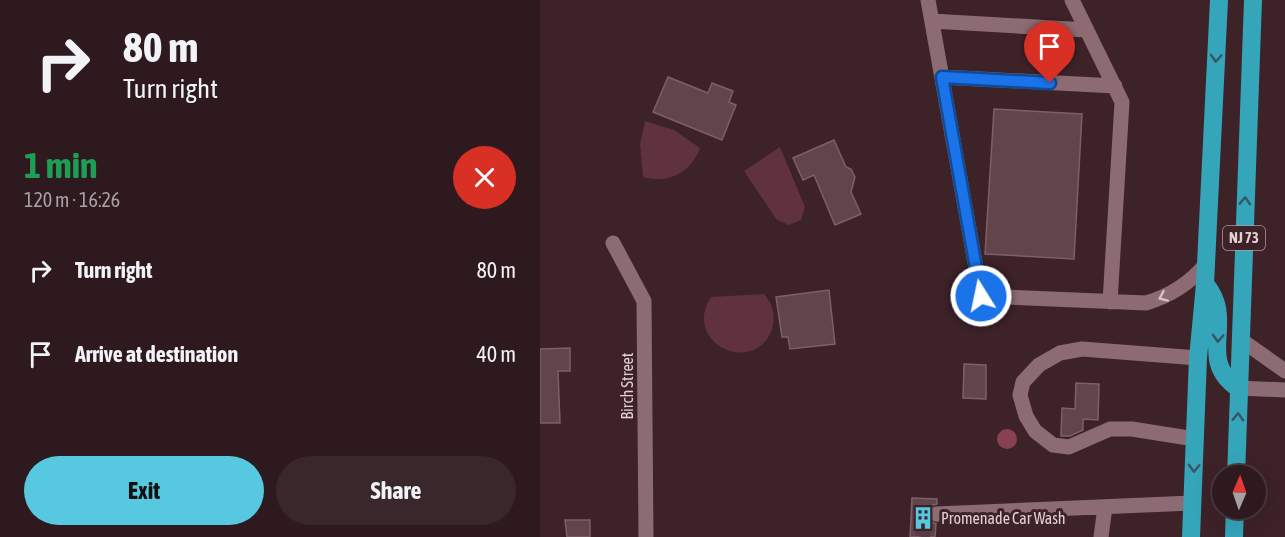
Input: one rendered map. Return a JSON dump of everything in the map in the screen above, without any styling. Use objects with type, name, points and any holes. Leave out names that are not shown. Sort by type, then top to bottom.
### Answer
[{"type":"highway","name":"NJ 73","points":[[1191,537],[1198,358],[1205,284],[1219,0]]},
{"type":"highway","name":"NJ 73","points":[[1236,465],[1253,0]]},
{"type":"highway","points":[[1205,284],[1213,292],[1219,307],[1218,363],[1229,382],[1238,388]]},
{"type":"highway","points":[[1234,537],[1235,519]]},
{"type":"street","points":[[928,0],[981,296],[1146,303],[1164,297],[1187,283],[1206,264]]},
{"type":"street","points":[[1072,0],[1122,102],[1110,302]]},
{"type":"street","points":[[932,21],[1087,30]]},
{"type":"street","points":[[942,77],[1115,86]]},
{"type":"street","name":"Birch Street","points":[[613,243],[644,301],[646,537]]},
{"type":"street","points":[[1240,339],[1285,371]]},
{"type":"street","points":[[1195,439],[1132,429],[1110,429],[1069,447],[1053,445],[1035,431],[1026,416],[1020,394],[1023,382],[1039,365],[1060,353],[1082,349],[1198,358]]},
{"type":"street","points":[[1238,388],[1285,390]]},
{"type":"street","points":[[936,514],[1192,503]]},
{"type":"street","points":[[1101,537],[1105,507]]},
{"type":"shaded area","points":[[645,121],[674,130],[700,148],[685,170],[661,179],[643,177],[640,144]]},
{"type":"shaded area","points":[[780,147],[805,207],[801,220],[789,225],[777,220],[744,171]]},
{"type":"shaded area","points":[[764,294],[772,306],[774,320],[764,343],[752,351],[738,352],[724,349],[713,340],[706,329],[704,314],[711,297]]},
{"type":"shaded area","points":[[1007,429],[1014,432],[1017,439],[1014,446],[1007,449],[1000,446],[997,439],[1000,432]]},
{"type":"building","points":[[668,77],[708,93],[712,83],[733,91],[729,102],[736,105],[722,140],[653,112]]},
{"type":"building","points":[[994,109],[1082,114],[1074,259],[985,254]]},
{"type":"building","points":[[834,140],[846,167],[851,169],[855,177],[851,192],[861,214],[835,225],[814,175],[803,180],[793,158]]},
{"type":"building","points":[[829,290],[835,344],[790,349],[788,337],[782,337],[776,297]]},
{"type":"building","points":[[570,348],[570,371],[558,371],[560,423],[540,423],[540,349]]},
{"type":"building","points":[[964,364],[986,365],[986,399],[963,398]]},
{"type":"building","points":[[1076,383],[1099,384],[1098,420],[1083,419],[1083,430],[1070,436],[1061,436],[1062,408],[1075,409]]},
{"type":"building","name":"Promenade Car Wash","points":[[912,498],[937,499],[937,504],[930,506],[926,514],[928,520],[936,524],[935,537],[910,537]]},
{"type":"building","points":[[565,520],[590,520],[590,537],[567,537]]},
{"type":"tunnel","points":[[922,537],[926,522],[936,514]]},
{"type":"place","name":"Promenade Car Wash","points":[[923,518]]},
{"type":"route","points":[[981,296],[942,77],[1050,83]]}]
